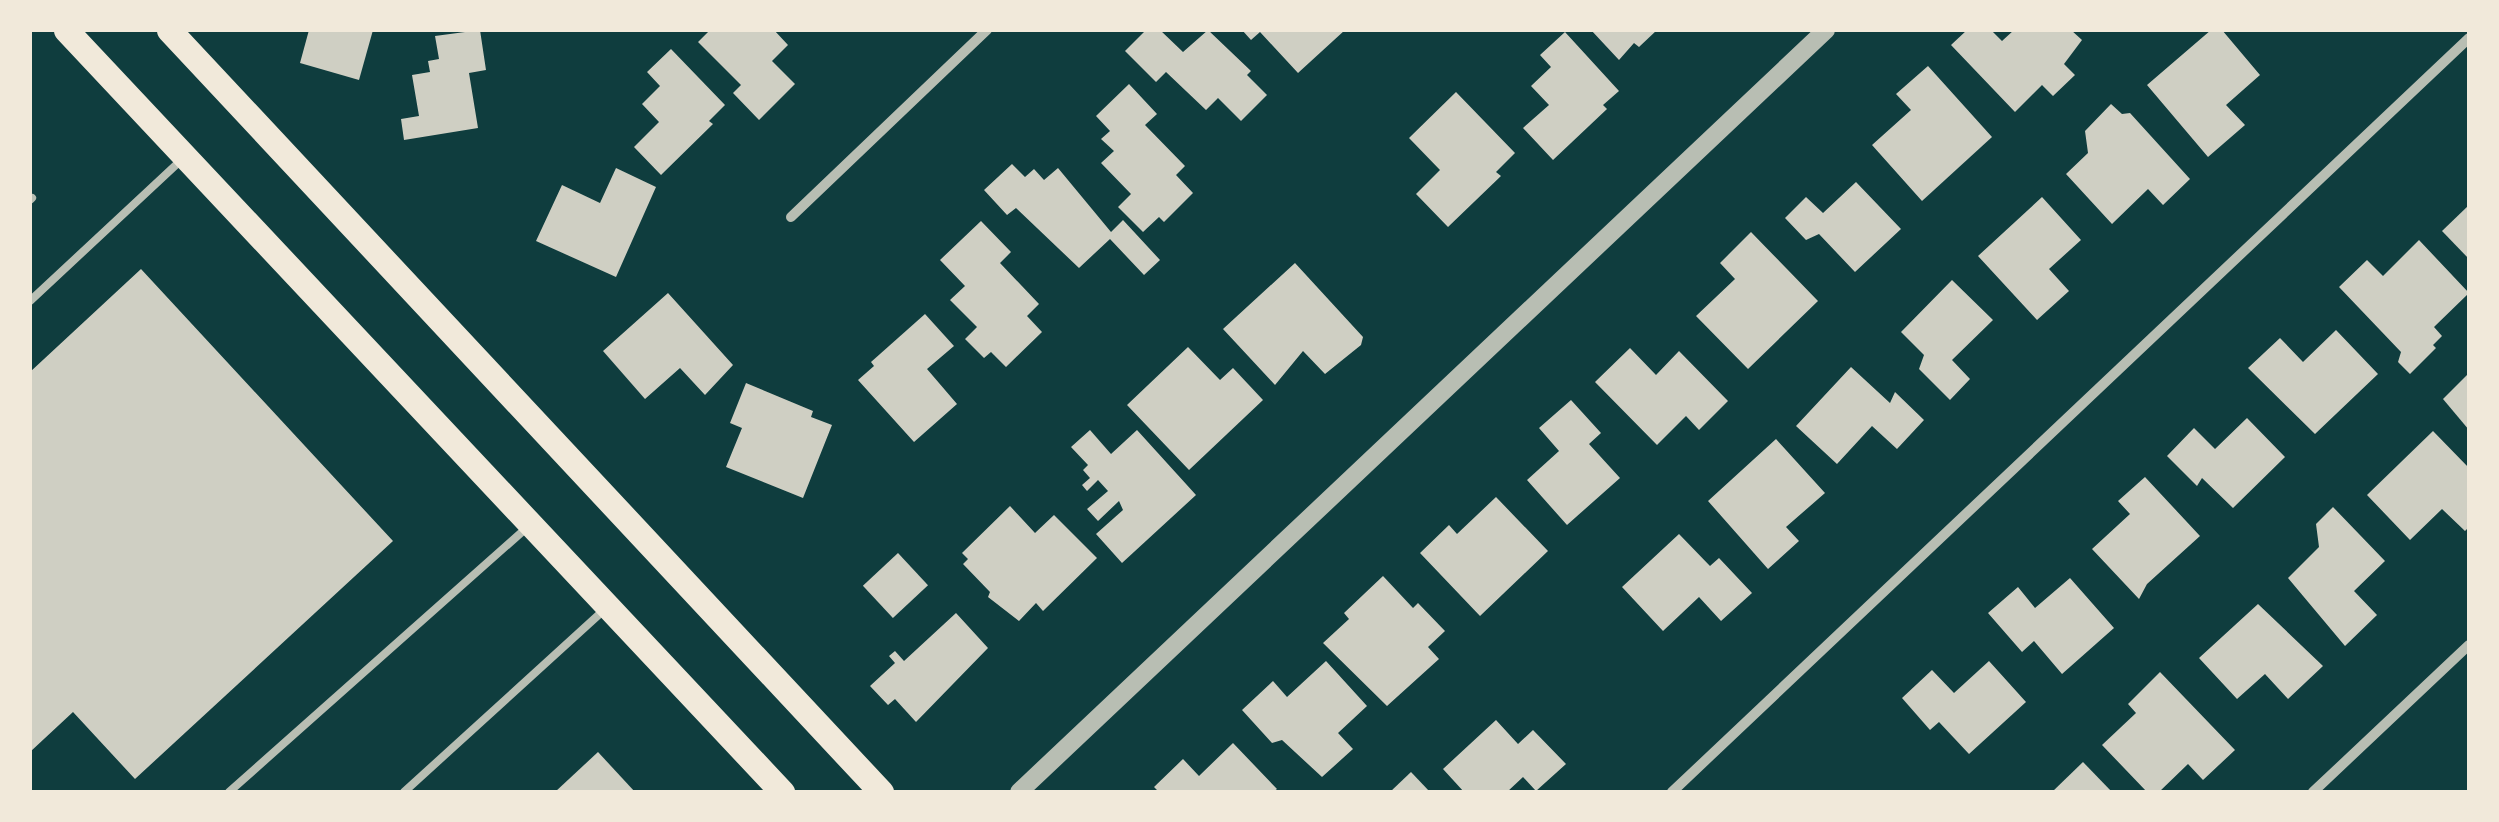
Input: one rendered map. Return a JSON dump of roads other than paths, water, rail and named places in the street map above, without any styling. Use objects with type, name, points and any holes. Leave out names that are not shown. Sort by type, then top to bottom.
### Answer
[{"type":"main road","points":[[66,30],[782,792]]},
{"type":"main road","points":[[169,30],[881,792]]},
{"type":"street","points":[[791,218],[986,30]]},
{"type":"street","points":[[1019,792],[1826,30]]},
{"type":"street","points":[[1672,792],[2469,38]]},
{"type":"street","points":[[2313,792],[2469,645]]},
{"type":"lane","points":[[30,301],[184,157]]},
{"type":"lane","points":[[229,792],[529,525]]},
{"type":"lane","points":[[404,792],[607,607]]}]
